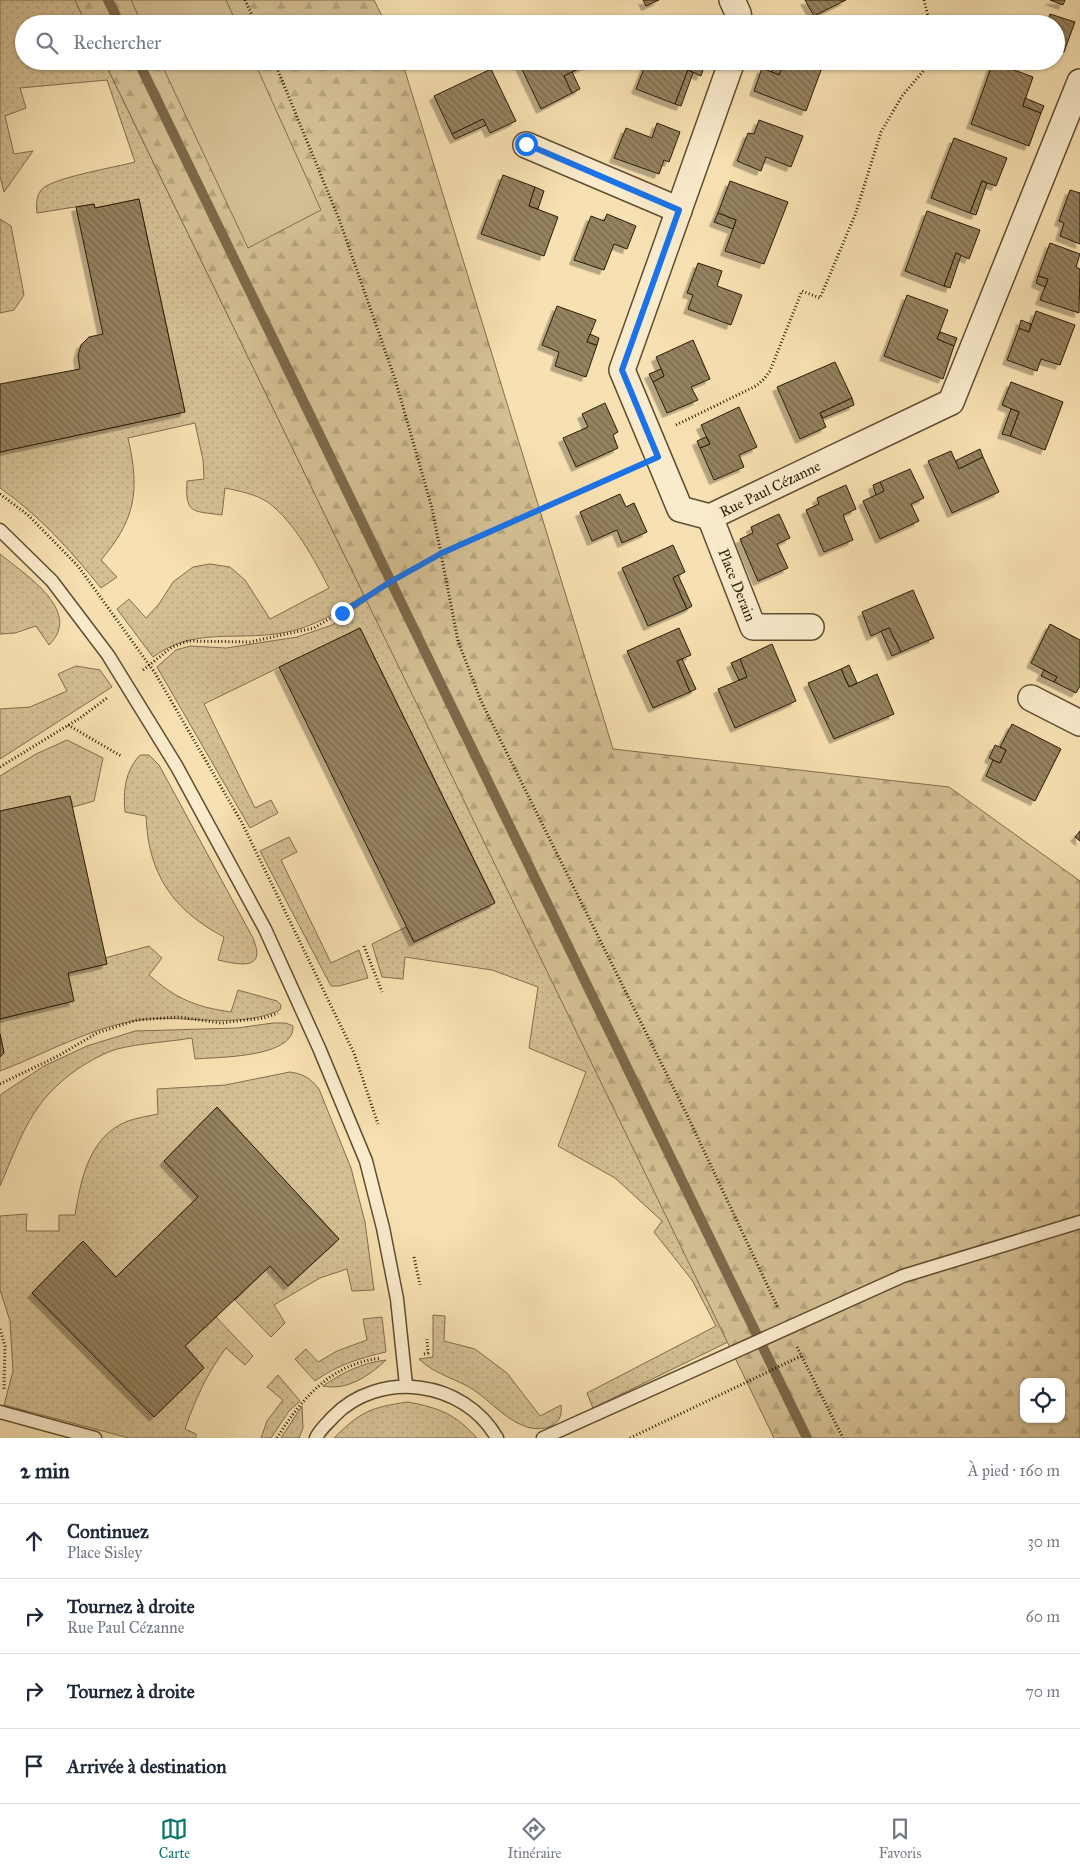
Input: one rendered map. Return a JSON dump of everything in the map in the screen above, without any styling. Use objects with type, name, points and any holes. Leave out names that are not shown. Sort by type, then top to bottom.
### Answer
[{"type":"street","points":[[732,0],[738,15]]},
{"type":"street","name":"Rue Paul Cézanne","points":[[729,70],[622,370],[680,508],[710,517],[951,402],[1080,82]]},
{"type":"street","points":[[526,144],[679,210]]},
{"type":"street","name":"Place Derain","points":[[710,517],[753,627],[812,627]]},
{"type":"street","points":[[1031,698],[1080,722]]},
{"type":"lane","points":[[0,530],[52,581],[86,624],[177,767],[245,890],[300,1006],[366,1161],[383,1228],[396,1298],[406,1385]]},
{"type":"lane","points":[[543,1438],[903,1276],[1080,1222]]},
{"type":"lane","points":[[316,1438],[320,1431],[343,1407],[373,1391],[406,1385],[438,1390],[467,1404],[491,1426],[497,1438]]},
{"type":"lane","points":[[0,1412],[96,1438]]},
{"type":"path","points":[[245,0],[252,15]]},
{"type":"path","points":[[924,0],[928,15]]},
{"type":"path","points":[[278,70],[339,219],[396,379],[415,443],[442,553],[458,641],[481,701],[687,1115],[787,1329],[843,1438]]},
{"type":"path","points":[[0,767],[68,725],[172,647],[188,641],[250,642],[314,628],[442,553],[654,447],[756,386],[770,371],[802,291],[820,298],[855,215],[881,132],[902,96],[924,70]]},
{"type":"path","points":[[68,725],[120,756]]},
{"type":"path","points":[[364,946],[382,992]]},
{"type":"path","points":[[0,1084],[58,1056],[97,1033],[137,1020],[179,1017],[221,1023],[264,1018],[300,1006]]},
{"type":"path","points":[[0,1329],[4,1346],[4,1393]]},
{"type":"path","points":[[630,1438],[801,1356]]},
{"type":"green space","points":[[0,0],[75,0],[82,15],[15,15],[15,70],[108,70],[364,595],[325,618],[293,631],[264,635],[199,638],[168,648],[153,657],[117,609],[129,599],[146,618],[159,604],[173,582],[193,567],[210,564],[230,567],[245,580],[270,619],[329,588],[295,531],[278,511],[259,497],[225,488],[222,515],[204,513],[192,509],[187,500],[187,481],[204,479],[203,460],[195,423],[128,438],[134,473],[132,503],[122,531],[101,560],[117,577],[101,588],[54,534],[0,488],[0,452],[185,412],[139,199],[95,208],[94,204],[37,213],[38,196],[41,190],[47,186],[70,177],[135,162],[107,80],[20,88],[26,108],[5,116],[14,154],[33,151],[4,192],[0,176]]},
{"type":"green space","points":[[75,0],[374,0],[382,15],[82,15]]},
{"type":"green space","points":[[131,0],[226,0],[233,15],[138,15]]},
{"type":"green space","points":[[108,70],[405,70],[613,749],[949,787],[1080,881],[1080,1438],[774,1438]]},
{"type":"green space","points":[[164,70],[258,70],[321,210],[248,248]]},
{"type":"green space","points":[[0,219],[11,226],[24,295],[14,310],[0,313]]},
{"type":"green space","points":[[0,554],[47,594],[55,607],[59,619],[58,632],[49,645],[36,626],[15,633],[0,634]]},
{"type":"green space","points":[[367,600],[728,1342],[593,1408],[587,1393],[716,1326],[692,1280],[654,1232],[662,1221],[615,1178],[558,1146],[586,1072],[529,1048],[538,987],[492,970],[405,957],[403,979],[382,977],[372,944],[406,927],[414,942],[495,902],[360,628],[204,704],[255,808],[271,800],[278,813],[250,828],[157,667],[176,650],[190,646],[226,648],[297,637],[332,625]]},
{"type":"green space","points":[[76,666],[100,670],[112,687],[0,759],[0,709],[30,707],[67,691],[58,674]]},
{"type":"green space","points":[[67,740],[103,758],[94,801],[73,807],[70,796],[0,811],[0,776],[36,754]]},
{"type":"green space","points":[[140,755],[149,755],[159,765],[253,938],[257,956],[254,961],[242,964],[218,960],[224,937],[191,915],[177,902],[158,873],[148,837],[146,816],[125,812],[124,796],[126,782],[131,768]]},
{"type":"green space","points":[[289,837],[297,852],[281,860],[331,963],[359,950],[368,978],[339,986],[331,986],[260,851]]},
{"type":"green space","points":[[149,946],[162,958],[149,975],[168,990],[187,1001],[231,1012],[238,990],[277,1001],[281,1005],[280,1010],[246,1019],[140,1020],[86,1035],[0,1071],[0,1057],[4,1053],[0,1034],[0,1019],[73,1001],[68,973],[107,964],[105,958]]},
{"type":"green space","points":[[286,1023],[293,1026],[290,1037],[282,1044],[269,1050],[253,1054],[195,1059],[192,1038],[117,1049],[79,1068],[63,1080],[39,1106],[22,1135],[0,1186],[0,1095],[44,1066],[87,1046],[135,1031],[237,1028]]},
{"type":"green space","points":[[290,1072],[306,1077],[319,1089],[351,1168],[365,1222],[374,1290],[352,1291],[347,1269],[320,1278],[274,1305],[285,1323],[271,1337],[235,1300],[270,1266],[288,1286],[339,1239],[217,1107],[164,1161],[198,1197],[116,1277],[83,1241],[32,1293],[154,1417],[204,1368],[185,1346],[216,1317],[253,1356],[245,1365],[226,1348],[219,1357],[202,1387],[185,1429],[196,1434],[196,1438],[129,1438],[4,1405],[13,1371],[10,1321],[0,1290],[0,1216],[27,1214],[26,1231],[59,1231],[59,1215],[75,1215],[84,1173],[96,1148],[104,1137],[115,1128],[128,1121],[158,1114],[157,1089],[225,1085]]},
{"type":"green space","points":[[433,1315],[445,1316],[444,1341],[475,1349],[507,1373],[540,1416],[561,1405],[561,1415],[558,1420],[551,1426],[541,1429],[521,1425],[502,1413],[471,1388],[440,1374],[426,1365],[419,1359],[433,1357]]},
{"type":"green space","points":[[382,1317],[386,1352],[349,1363],[315,1381],[295,1359],[306,1349],[318,1362],[337,1351],[367,1340],[363,1319]]},
{"type":"green space","points":[[386,1360],[372,1372],[357,1381],[341,1386],[323,1386],[353,1369],[369,1363]]},
{"type":"green space","points":[[278,1375],[300,1401],[289,1411],[271,1438],[261,1438],[267,1421],[283,1400],[267,1387]]},
{"type":"green space","points":[[408,1402],[446,1413],[461,1423],[477,1438],[334,1438],[351,1422],[367,1412],[384,1406]]},
{"type":"green space","points":[[302,1406],[303,1428],[299,1438],[281,1438]]},
{"type":"building","points":[[643,0],[659,0],[646,6]]},
{"type":"building","points":[[805,0],[846,0],[816,15],[813,15]]},
{"type":"building","points":[[1050,0],[1065,0],[1063,5]]},
{"type":"building","points":[[1065,19],[1075,22],[1065,49]]},
{"type":"building","points":[[491,70],[516,121],[490,133],[483,119],[452,134],[434,96]]},
{"type":"building","points":[[522,70],[576,70],[564,76],[572,93],[541,109]]},
{"type":"building","points":[[643,70],[688,70],[675,104],[636,89]]},
{"type":"building","points":[[688,70],[703,70],[701,76]]},
{"type":"building","points":[[688,70],[693,73],[681,106],[675,104]]},
{"type":"building","points":[[761,70],[767,70],[779,75],[781,70],[821,70],[806,111],[754,91]]},
{"type":"building","points":[[773,70],[781,70],[779,75],[772,72]]},
{"type":"building","points":[[990,70],[1014,70],[1033,77],[1023,106],[1041,113],[1029,146],[971,124]]},
{"type":"building","points":[[572,72],[580,89],[572,93],[564,76]]},
{"type":"building","points":[[1025,98],[1044,106],[1041,113],[1023,106]]},
{"type":"building","points":[[483,119],[486,125],[455,139],[452,134]]},
{"type":"building","points":[[759,120],[803,136],[791,167],[766,157],[761,171],[737,161],[748,133],[754,134]]},
{"type":"building","points":[[657,123],[680,132],[669,162],[664,160],[659,174],[614,158],[626,128],[652,138]]},
{"type":"building","points":[[954,138],[1007,158],[996,186],[982,181],[970,213],[931,198]]},
{"type":"building","points":[[503,175],[535,187],[529,206],[558,217],[544,256],[481,234]]},
{"type":"building","points":[[730,181],[788,202],[764,264],[725,251],[736,220],[718,213]]},
{"type":"building","points":[[982,181],[987,183],[976,215],[970,213]]},
{"type":"building","points":[[535,187],[544,191],[538,209],[529,206]]},
{"type":"building","points":[[1070,190],[1080,193],[1080,244],[1060,236],[1064,223],[1059,221]]},
{"type":"building","points":[[139,199],[185,412],[0,452],[0,384],[80,369],[78,356],[81,345],[89,337],[103,334],[76,207],[94,204],[95,208]]},
{"type":"building","points":[[927,211],[980,230],[969,259],[956,253],[944,286],[905,271]]},
{"type":"building","points":[[718,213],[736,220],[733,229],[714,222]]},
{"type":"building","points":[[607,214],[636,226],[627,249],[614,244],[604,270],[574,260],[591,216],[604,221]]},
{"type":"building","points":[[1050,243],[1080,254],[1076,267],[1080,269],[1079,313],[1040,300],[1048,279],[1038,276]]},
{"type":"building","points":[[956,253],[961,255],[950,288],[944,286]]},
{"type":"building","points":[[698,263],[722,271],[717,286],[742,295],[731,325],[688,309],[693,295],[687,293]]},
{"type":"building","points":[[1038,276],[1048,279],[1045,287],[1036,283]]},
{"type":"building","points":[[907,295],[948,310],[937,339],[954,346],[943,379],[884,356]]},
{"type":"building","points":[[557,306],[596,320],[587,342],[597,345],[586,377],[555,366],[559,352],[542,345]]},
{"type":"building","points":[[1036,311],[1075,325],[1060,365],[1041,359],[1037,371],[1007,360],[1019,328],[1029,332]]},
{"type":"building","points":[[1021,320],[1031,324],[1029,332],[1019,328]]},
{"type":"building","points":[[940,332],[957,338],[954,346],[937,339]]},
{"type":"building","points":[[590,334],[599,338],[597,345],[587,342]]},
{"type":"building","points":[[693,340],[710,379],[691,387],[698,400],[667,413],[653,382],[664,376],[656,357]]},
{"type":"building","points":[[835,362],[852,398],[820,413],[826,427],[800,439],[777,387]]},
{"type":"building","points":[[661,369],[664,376],[653,382],[649,374]]},
{"type":"building","points":[[1011,382],[1063,402],[1045,450],[1010,436],[1019,412],[1002,405]]},
{"type":"building","points":[[852,398],[854,405],[823,418],[820,413]]},
{"type":"building","points":[[605,403],[618,432],[613,435],[618,448],[576,467],[563,438],[588,427],[582,414]]},
{"type":"building","points":[[739,407],[757,447],[739,455],[744,467],[714,480],[700,448],[710,444],[701,425]]},
{"type":"building","points":[[1011,409],[1019,412],[1010,436],[1002,434]]},
{"type":"building","points":[[706,437],[710,444],[700,448],[697,441]]},
{"type":"building","points":[[980,449],[983,457],[959,469],[955,461]]},
{"type":"building","points":[[951,451],[959,469],[983,457],[999,492],[952,513],[928,461]]},
{"type":"building","points":[[910,469],[924,498],[911,504],[919,521],[880,539],[863,501],[884,491],[880,482]]},
{"type":"building","points":[[880,482],[884,491],[876,495],[873,485]]},
{"type":"building","points":[[846,485],[856,509],[843,515],[853,540],[824,552],[806,510],[819,504],[817,498]]},
{"type":"building","points":[[620,494],[626,507],[634,503],[647,532],[622,543],[617,530],[592,541],[580,512]]},
{"type":"building","points":[[779,514],[790,538],[777,544],[788,568],[758,581],[740,539],[753,533],[751,527]]},
{"type":"building","points":[[673,545],[685,572],[673,578],[687,609],[648,626],[622,568]]},
{"type":"building","points":[[678,575],[692,606],[687,609],[673,578]]},
{"type":"building","points":[[913,590],[934,638],[901,652],[889,628],[871,636],[862,612]]},
{"type":"building","points":[[1050,624],[1080,640],[1080,686],[1076,693],[1054,682],[1057,677],[1031,663]]},
{"type":"building","points":[[360,628],[495,903],[414,942],[279,667]]},
{"type":"building","points":[[679,628],[691,655],[677,661],[690,692],[653,708],[627,651]]},
{"type":"building","points":[[889,628],[901,652],[892,656],[881,631]]},
{"type":"building","points":[[772,644],[796,701],[735,728],[718,689],[747,677],[740,659]]},
{"type":"building","points":[[682,659],[696,689],[690,692],[677,661]]},
{"type":"building","points":[[740,659],[747,677],[739,680],[731,663]]},
{"type":"building","points":[[849,665],[857,683],[849,687],[841,669]]},
{"type":"building","points":[[841,669],[849,687],[877,674],[894,714],[834,739],[808,683]]},
{"type":"building","points":[[1044,670],[1057,677],[1054,682],[1041,676]]},
{"type":"building","points":[[1012,724],[1061,749],[1035,801],[986,776],[993,760],[1000,763],[1006,750],[1000,747]]},
{"type":"building","points":[[995,745],[1006,750],[1000,763],[989,758]]},
{"type":"building","points":[[70,796],[107,964],[68,973],[74,1001],[0,1019],[0,811]]},
{"type":"building","points":[[1080,831],[1080,841],[1075,837]]},
{"type":"building","points":[[0,1034],[4,1053],[0,1057]]},
{"type":"building","points":[[217,1107],[339,1239],[288,1286],[270,1266],[185,1346],[204,1368],[154,1417],[32,1293],[83,1241],[116,1277],[198,1197],[164,1161]]},
{"type":"waterway","points":[[108,0],[116,15]]},
{"type":"waterway","points":[[142,70],[807,1438]]},
{"type":"route","points":[[342,613],[390,582],[442,553],[658,457],[622,370],[679,210],[526,144]]}]
